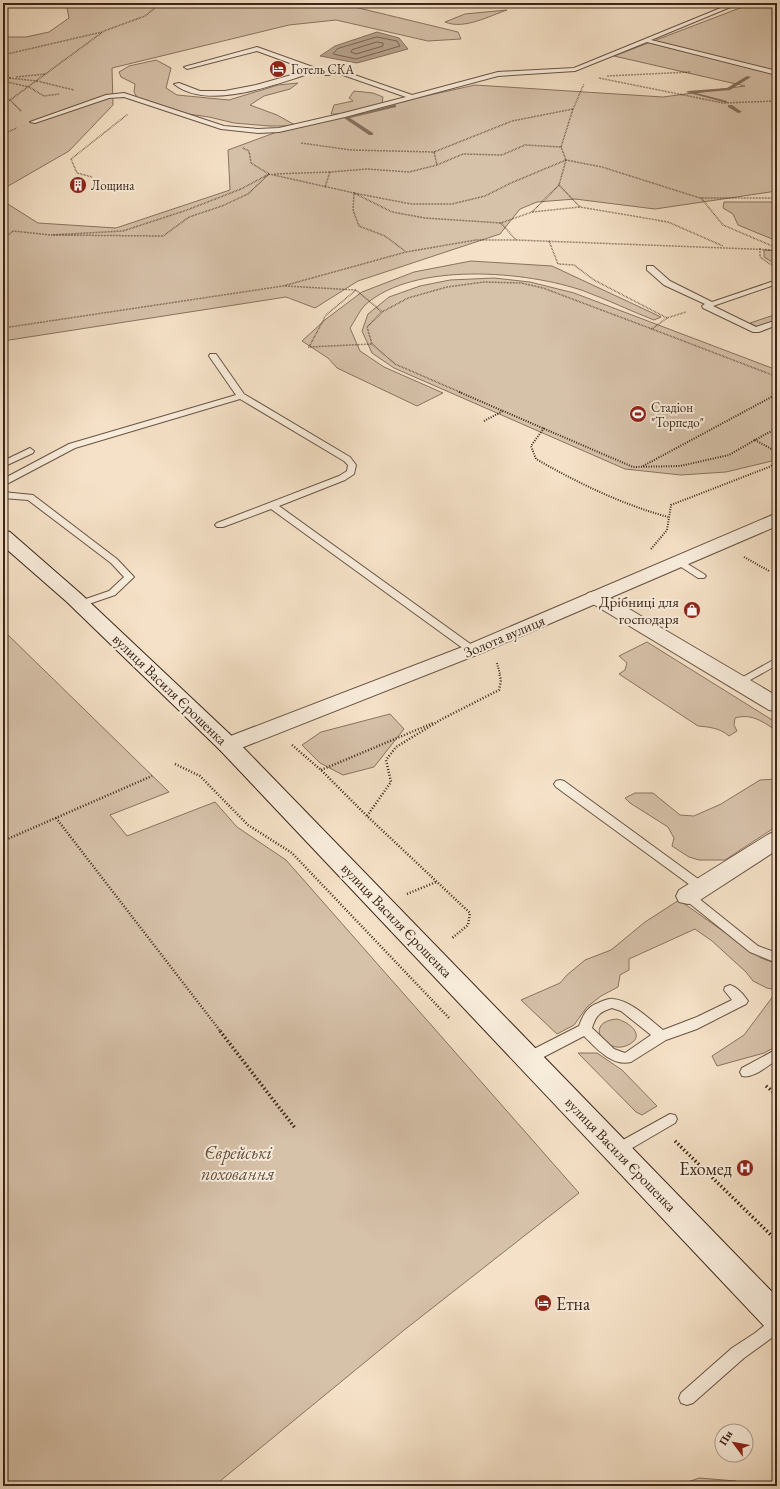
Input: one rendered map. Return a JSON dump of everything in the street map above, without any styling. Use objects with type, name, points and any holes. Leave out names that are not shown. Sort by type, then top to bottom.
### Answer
[{"type":"main road","name":"Золота вулиця","points":[[228,745],[472,650],[777,519]]},
{"type":"main road","name":"вулиця Василя Єрошенка","points":[[3,536],[80,604],[228,745],[530,1058],[777,1318]]},
{"type":"main road","points":[[595,597],[777,705]]},
{"type":"main road","points":[[694,891],[777,839]]},
{"type":"lane","points":[[33,122],[108,96],[124,95],[143,100],[223,128],[258,131],[279,130],[345,115],[498,74],[556,72],[575,69],[737,3]]},
{"type":"lane","points":[[646,40],[777,73]]},
{"type":"lane","points":[[187,67],[257,48],[324,73],[344,73],[411,97]]},
{"type":"lane","points":[[177,84],[200,93],[216,94],[238,91],[315,70]]},
{"type":"lane","points":[[650,268],[667,283],[711,304]]},
{"type":"lane","points":[[777,282],[706,306],[756,330],[777,322]]},
{"type":"lane","points":[[213,356],[241,396],[347,459],[352,465],[351,472],[342,478],[220,525]]},
{"type":"lane","points":[[3,483],[72,446],[241,396]]},
{"type":"lane","points":[[3,464],[30,451]]},
{"type":"lane","points":[[3,495],[30,498],[114,561],[129,577],[112,593],[80,604]]},
{"type":"lane","points":[[272,504],[472,650]]},
{"type":"lane","points":[[678,561],[701,576]]},
{"type":"lane","points":[[738,682],[777,661]]},
{"type":"lane","points":[[560,784],[694,891],[754,949],[777,958]]},
{"type":"lane","points":[[585,1029],[609,1053],[626,1058],[638,1053],[648,1043],[661,1036],[692,1026],[741,1001],[730,990]]},
{"type":"lane","points":[[530,1058],[585,1029],[589,1016],[598,1008],[612,1003],[626,1008],[661,1036]]},
{"type":"lane","points":[[747,1072],[777,1054]]},
{"type":"lane","points":[[617,1150],[670,1119]]},
{"type":"lane","points":[[687,1398],[738,1352],[761,1338],[777,1325]]},
{"type":"path","points":[[3,55],[104,31],[145,16],[155,8],[151,3]]},
{"type":"path","points":[[3,101],[10,100],[29,87],[104,31]]},
{"type":"path","points":[[690,72],[599,77],[723,103],[777,101]]},
{"type":"path","points":[[9,78],[47,74]]},
{"type":"path","points":[[3,77],[37,81],[79,91],[72,92]]},
{"type":"path","points":[[3,81],[29,87],[44,96],[65,93]]},
{"type":"path","points":[[532,212],[559,186],[566,160],[561,147],[573,109],[585,82]]},
{"type":"path","points":[[10,100],[33,122]]},
{"type":"path","points":[[92,178],[77,173],[71,158],[134,110],[143,100]]},
{"type":"path","points":[[299,143],[346,150],[434,152],[512,121],[573,109]]},
{"type":"path","points":[[238,145],[250,151],[251,163],[269,174],[411,204],[452,204],[485,196],[511,183],[566,160],[602,167],[700,198],[777,198]]},
{"type":"path","points":[[51,235],[123,231],[187,210],[241,189],[269,174],[367,169],[409,172],[437,165],[463,154],[502,154],[525,145],[561,147]]},
{"type":"path","points":[[434,152],[437,165]]},
{"type":"path","points":[[325,187],[330,172]]},
{"type":"path","points":[[3,239],[13,231],[51,235],[163,236],[189,217],[222,206],[248,194],[269,174]]},
{"type":"path","points":[[559,186],[580,206]]},
{"type":"path","points":[[354,193],[392,212],[425,218],[501,223],[532,212],[580,206],[668,222],[725,247]]},
{"type":"path","points":[[354,193],[353,210],[359,226],[384,236],[406,252]]},
{"type":"path","points":[[700,198],[723,224],[777,249]]},
{"type":"path","points":[[501,223],[516,240]]},
{"type":"path","points":[[3,328],[283,286],[406,252],[476,240],[777,249]]},
{"type":"path","points":[[549,241],[558,264],[574,265],[594,280],[667,318],[652,329]]},
{"type":"path","points":[[760,248],[760,257],[777,268]]},
{"type":"path","points":[[777,379],[775,376],[543,288],[521,283],[484,282],[447,287],[408,298],[382,312],[367,327],[372,344],[395,364],[633,467],[680,466],[729,455],[777,428]]},
{"type":"path","points":[[283,286],[356,290],[382,312]]},
{"type":"path","points":[[356,290],[326,315],[309,347],[372,344]]},
{"type":"path","points":[[642,466],[777,394]]},
{"type":"path","points":[[484,421],[504,411]]},
{"type":"path","points":[[544,428],[531,446],[536,459],[607,497],[642,511],[668,517]]},
{"type":"path","points":[[754,440],[777,452]]},
{"type":"path","points":[[647,554],[667,530],[671,505],[768,467],[777,462]]},
{"type":"path","points":[[746,552],[740,554],[769,571]]},
{"type":"path","points":[[491,664],[504,659]]},
{"type":"path","points":[[321,770],[442,719],[499,690],[501,680],[496,662]]},
{"type":"path","points":[[367,816],[391,782],[386,760],[396,747],[442,719]]},
{"type":"path","points":[[291,744],[321,770],[367,816],[470,913],[468,925],[449,940],[455,946]]},
{"type":"path","points":[[175,764],[200,776],[248,825],[292,853],[456,1024]]},
{"type":"path","points":[[3,841],[152,776]]},
{"type":"path","points":[[56,818],[295,1128]]},
{"type":"path","points":[[409,900],[404,895],[436,882]]},
{"type":"path","points":[[642,1135],[668,1134],[777,1241]]},
{"type":"green space","points":[[66,3],[338,3],[458,32],[461,39],[428,41],[336,20],[289,25],[112,68],[113,105],[69,151],[3,189],[3,37],[26,37],[49,32],[69,18]]},
{"type":"green space","points":[[753,3],[777,3],[777,191],[655,209],[575,199],[537,202],[520,209],[500,234],[358,281],[315,308],[286,297],[3,341],[3,201],[38,223],[116,228],[230,190],[228,150],[293,126],[269,126],[234,123],[209,117],[181,113],[138,99],[134,92],[135,84],[121,77],[119,72],[129,66],[156,60],[171,68],[166,88],[177,95],[229,100],[278,85],[298,83],[290,89],[264,96],[250,105],[277,115],[295,125],[475,85],[663,97],[745,86],[614,56]]},
{"type":"green space","points":[[507,10],[484,19],[468,23],[452,24],[445,22],[465,14]]},
{"type":"green space","points":[[354,91],[373,93],[383,97],[382,104],[339,114],[331,114],[334,105],[353,101],[349,98]]},
{"type":"green space","points":[[724,202],[777,202],[777,241],[738,225],[733,214],[723,208]]},
{"type":"green space","points":[[764,250],[777,251],[777,265],[764,257]]},
{"type":"green space","points":[[471,261],[552,266],[661,317],[654,320],[584,291],[560,284],[533,279],[503,275],[472,274],[441,276],[412,281],[386,291],[365,305],[350,328],[360,351],[384,367],[443,393],[417,406],[337,368],[328,358],[302,341],[326,319],[362,292],[414,272]]},
{"type":"green space","name":"Стадіон \"Торпедо\"","points":[[494,278],[530,282],[574,293],[777,370],[777,459],[726,472],[681,475],[625,469],[394,368],[372,353],[362,331],[368,314],[389,297],[420,286],[450,280]]},
{"type":"green space","points":[[777,314],[777,321],[759,328],[750,323]]},
{"type":"green space","name":"Єврейські поховання","points":[[3,630],[169,792],[110,815],[127,836],[215,802],[237,827],[286,860],[579,1193],[403,1331],[214,1486],[3,1486]]},
{"type":"green space","points":[[647,642],[777,723],[777,731],[757,719],[747,717],[735,718],[734,725],[737,731],[729,736],[726,733],[710,727],[698,726],[619,674],[625,670],[627,663],[619,656]]},
{"type":"green space","points":[[390,714],[404,729],[374,767],[343,775],[320,763],[302,745],[321,732]]},
{"type":"green space","points":[[776,779],[777,826],[725,860],[699,860],[689,857],[672,846],[674,838],[668,827],[630,803],[625,798],[635,793],[653,793],[680,815],[694,816],[721,804],[760,780]]},
{"type":"green space","points":[[679,900],[761,958],[777,964],[777,990],[767,988],[753,981],[746,972],[712,941],[695,929],[629,959],[629,970],[620,975],[618,987],[601,996],[587,1007],[574,1025],[557,1034],[521,1000],[560,983],[585,960],[611,950],[645,922]]},
{"type":"green space","points":[[777,991],[777,1046],[764,1053],[717,1066],[712,1056],[744,1035]]},
{"type":"green space","points":[[617,1019],[631,1026],[636,1034],[636,1038],[628,1045],[620,1047],[612,1046],[601,1037],[599,1031],[601,1026],[607,1021]]},
{"type":"green space","points":[[578,1053],[597,1053],[622,1070],[657,1106],[642,1115],[636,1112]]},
{"type":"green space","points":[[699,1478],[736,1481],[742,1486],[677,1486]]},
{"type":"water","points":[[377,32],[399,38],[408,49],[357,63],[320,56],[335,46]]},
{"type":"waterway","points":[[725,102],[688,92],[728,89],[749,77]]},
{"type":"waterway","points":[[371,134],[346,118],[394,106]]},
{"type":"waterway","points":[[730,106],[740,112]]},
{"type":"place","name":"Готель СКА","points":[[278,69]]},
{"type":"place","name":"Лощина","points":[[78,185]]},
{"type":"place","name":"Стадіон \"Торпедо\"","points":[[638,414]]},
{"type":"place","name":"Дрібниці для господаря","points":[[692,610]]},
{"type":"place","name":"Ехомед","points":[[745,1168]]},
{"type":"place","name":"Етна","points":[[543,1303]]}]
